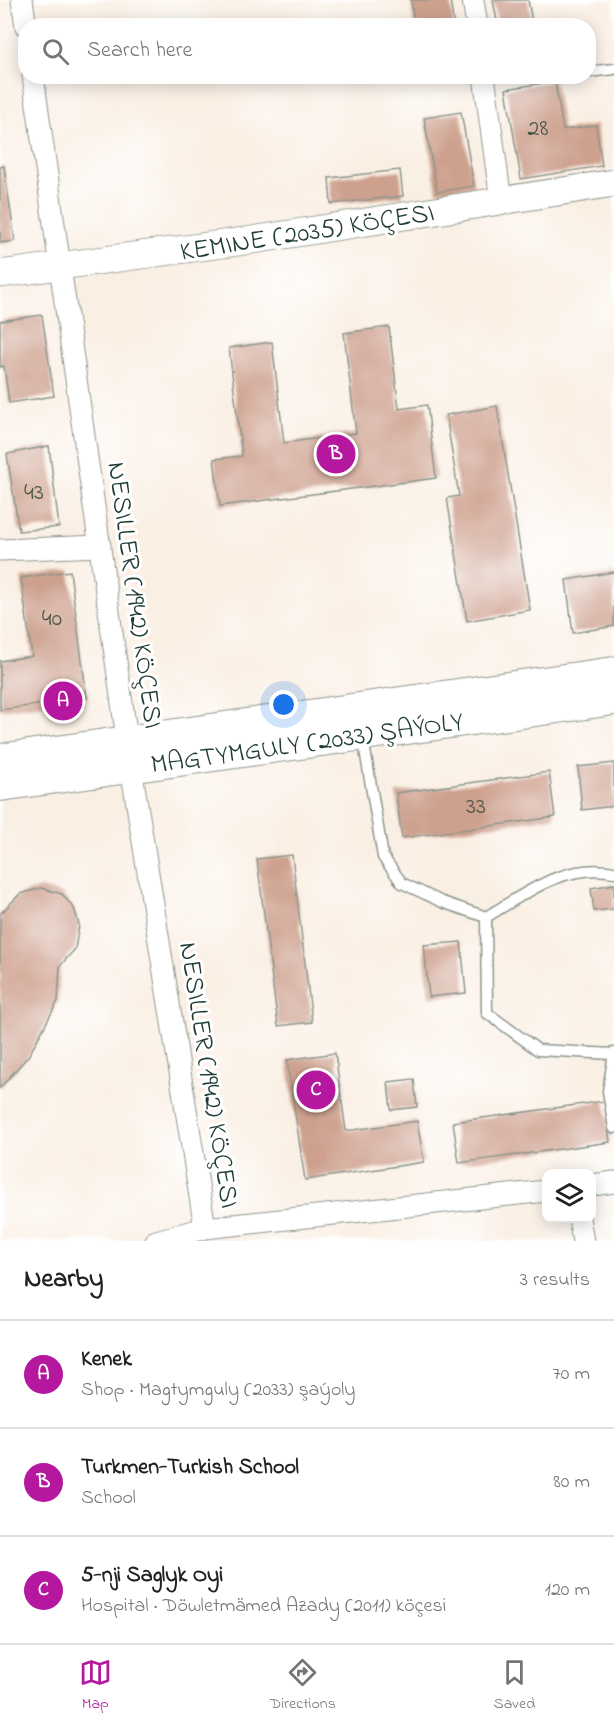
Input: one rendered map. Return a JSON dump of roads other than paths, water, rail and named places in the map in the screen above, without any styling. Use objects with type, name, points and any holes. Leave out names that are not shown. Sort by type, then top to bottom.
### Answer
[{"type":"main road","name":"MAGTYMGULY (2033) ŞAÝOLY","points":[[0,786],[130,754],[614,672]]},
{"type":"main road","name":"MAGTYMGULY (2033) ŞAÝOLY","points":[[0,759],[130,754],[362,735],[614,700]]},
{"type":"street","points":[[22,0],[25,18]]},
{"type":"street","points":[[473,0],[476,18]]},
{"type":"street","name":"NESILLER (1942) KÖÇESI","points":[[34,84],[130,754],[205,1228]]},
{"type":"street","points":[[485,84],[501,201]]},
{"type":"street","name":"KEMINE (2035) KÖÇESI","points":[[0,274],[252,240],[614,183]]},
{"type":"street","points":[[0,550],[100,546]]},
{"type":"street","points":[[596,1184],[614,1182]]},
{"type":"street","points":[[156,1241],[205,1228],[542,1191]]},
{"type":"street","points":[[580,1223],[583,1241]]},
{"type":"lane","points":[[596,71],[614,69]]},
{"type":"lane","points":[[362,735],[383,857],[402,883],[442,902],[486,917]]},
{"type":"lane","points":[[486,917],[552,877],[601,870],[614,872]]},
{"type":"lane","points":[[486,917],[488,1013],[538,1050],[614,1053],[608,1091],[614,1128]]},
{"type":"place","name":"Turkmen-Turkish School","points":[[336,454]]},
{"type":"place","name":"Kenek","points":[[63,701]]},
{"type":"place","name":"5-nji Saglyk Oyi","points":[[316,1090]]}]
